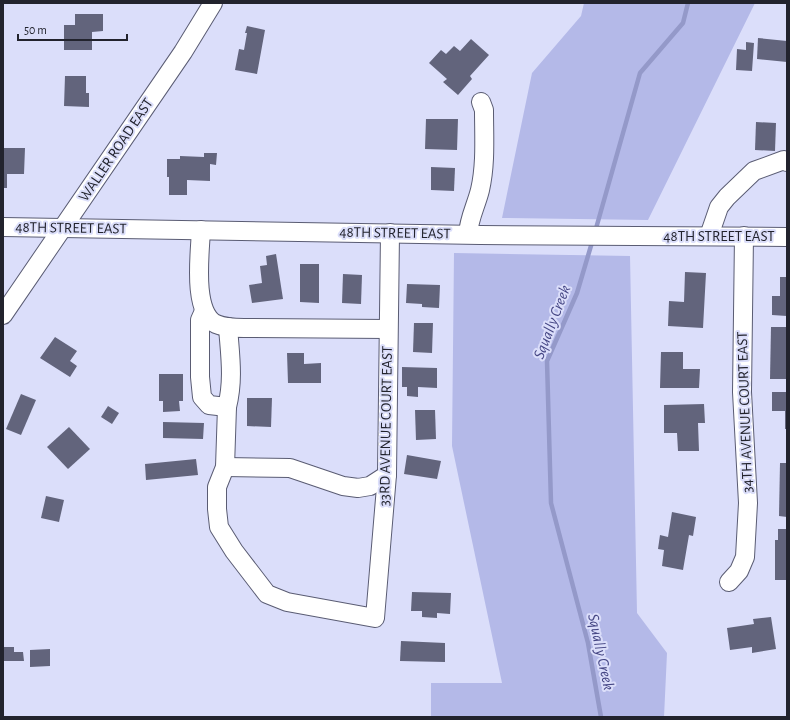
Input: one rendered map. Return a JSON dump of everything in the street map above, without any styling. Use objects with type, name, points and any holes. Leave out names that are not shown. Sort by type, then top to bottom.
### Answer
[{"type":"street","name":"WALLER ROAD EAST","points":[[3,315],[183,52],[212,3]]},
{"type":"street","points":[[474,235],[469,223],[480,190],[483,171],[484,110],[481,102]]},
{"type":"street","points":[[709,236],[720,207],[727,196],[754,171],[784,160],[787,162]]},
{"type":"street","name":"48TH STREET EAST","points":[[3,227],[474,235],[787,237]]},
{"type":"street","points":[[201,230],[200,290],[206,314],[216,324],[228,327],[388,329]]},
{"type":"street","name":"33RD AVENUE COURT EAST","points":[[225,467],[217,487],[216,509],[219,527],[234,551],[267,594],[287,602],[375,618],[387,475],[390,233]]},
{"type":"street","name":"34TH AVENUE COURT EAST","points":[[729,582],[739,571],[746,557],[748,503],[742,392],[744,236]]},
{"type":"street","points":[[206,314],[200,320],[199,343],[202,397],[209,405],[227,406]]},
{"type":"street","points":[[228,327],[232,378],[227,406],[225,467],[290,468],[343,486],[358,488],[370,486],[387,475]]},
{"type":"shaded area","points":[[584,3],[755,3],[648,220],[502,218],[532,73],[581,16]]},
{"type":"shaded area","points":[[454,253],[630,256],[637,613],[667,653],[664,717],[431,717],[431,683],[502,683],[452,446]]},
{"type":"building","points":[[75,14],[103,14],[103,31],[92,32],[92,50],[64,50],[64,25],[75,25]]},
{"type":"building","points":[[247,26],[265,30],[257,74],[235,70],[239,49],[244,50]]},
{"type":"building","points":[[758,38],[787,41],[787,62],[757,59]]},
{"type":"building","points":[[471,39],[489,55],[470,76],[472,79],[458,95],[443,82],[447,79],[429,63],[441,50],[446,54],[454,46],[460,51]]},
{"type":"building","points":[[746,42],[754,43],[752,71],[736,70],[737,49],[746,50]]},
{"type":"building","points":[[65,76],[86,76],[86,93],[89,93],[89,107],[64,106]]},
{"type":"building","points":[[426,119],[458,119],[457,150],[425,149]]},
{"type":"building","points":[[756,122],[776,123],[775,151],[755,150]]},
{"type":"building","points":[[4,148],[25,148],[24,174],[7,174],[7,188],[3,188]]},
{"type":"building","points":[[204,153],[217,153],[216,165],[210,164],[210,181],[187,180],[187,195],[169,195],[167,159],[180,159],[180,156],[204,157]]},
{"type":"building","points":[[431,167],[455,168],[454,191],[431,190]]},
{"type":"building","points":[[276,254],[283,299],[252,303],[249,285],[262,283],[260,266],[267,265],[266,256]]},
{"type":"building","points":[[300,264],[319,264],[319,303],[300,302]]},
{"type":"building","points":[[685,272],[706,273],[703,328],[668,326],[669,301],[684,302]]},
{"type":"building","points":[[343,274],[362,275],[361,304],[342,303]]},
{"type":"building","points":[[780,277],[787,277],[787,316],[772,315],[772,296],[780,296]]},
{"type":"building","points":[[407,284],[440,285],[439,308],[422,307],[422,304],[406,303]]},
{"type":"building","points":[[414,323],[433,323],[432,353],[413,352]]},
{"type":"building","points":[[771,327],[787,327],[787,379],[770,379]]},
{"type":"building","points":[[55,337],[77,351],[70,361],[77,366],[70,377],[40,358]]},
{"type":"building","points":[[661,352],[683,352],[683,369],[700,369],[699,388],[660,388]]},
{"type":"building","points":[[287,353],[304,353],[304,364],[321,363],[321,383],[288,383]]},
{"type":"building","points":[[402,367],[437,368],[437,388],[418,387],[418,397],[407,396],[407,387],[402,387]]},
{"type":"building","points":[[159,374],[183,374],[183,401],[179,401],[180,411],[163,412],[163,401],[159,401]]},
{"type":"building","points":[[772,392],[787,392],[787,429],[785,429],[785,411],[772,411]]},
{"type":"building","points":[[21,394],[36,400],[21,435],[6,429]]},
{"type":"building","points":[[247,398],[272,398],[271,427],[247,426]]},
{"type":"building","points":[[704,404],[705,423],[698,423],[699,451],[678,451],[677,433],[664,433],[664,405]]},
{"type":"building","points":[[108,406],[119,413],[112,424],[101,417]]},
{"type":"building","points":[[415,410],[435,410],[436,439],[416,440]]},
{"type":"building","points":[[163,422],[204,423],[203,439],[163,438]]},
{"type":"building","points":[[69,427],[90,449],[68,469],[47,447]]},
{"type":"building","points":[[407,455],[441,461],[437,479],[404,474]]},
{"type":"building","points":[[196,459],[198,475],[146,480],[145,464]]},
{"type":"building","points":[[780,463],[787,463],[787,517],[779,516]]},
{"type":"building","points":[[46,496],[64,500],[59,522],[41,518]]},
{"type":"building","points":[[672,512],[696,517],[693,536],[689,535],[683,570],[662,566],[664,550],[658,549],[660,535],[668,537]]},
{"type":"building","points":[[778,529],[787,529],[787,580],[775,580],[775,540],[778,540]]},
{"type":"building","points":[[412,592],[451,593],[450,614],[437,613],[437,618],[422,617],[422,611],[411,611]]},
{"type":"building","points":[[771,617],[776,649],[752,653],[752,647],[730,650],[727,628],[754,624],[753,619]]},
{"type":"building","points":[[401,641],[445,643],[445,662],[400,661]]},
{"type":"building","points":[[3,647],[14,647],[14,652],[23,652],[24,661],[3,661]]},
{"type":"building","points":[[50,649],[50,666],[30,667],[30,650]]},
{"type":"waterway","name":"Squally Creek","points":[[595,232],[640,73],[683,23],[688,3]]},
{"type":"waterway","name":"Squally Creek","points":[[593,239],[577,293],[547,361],[551,503],[588,643],[601,717]]}]
